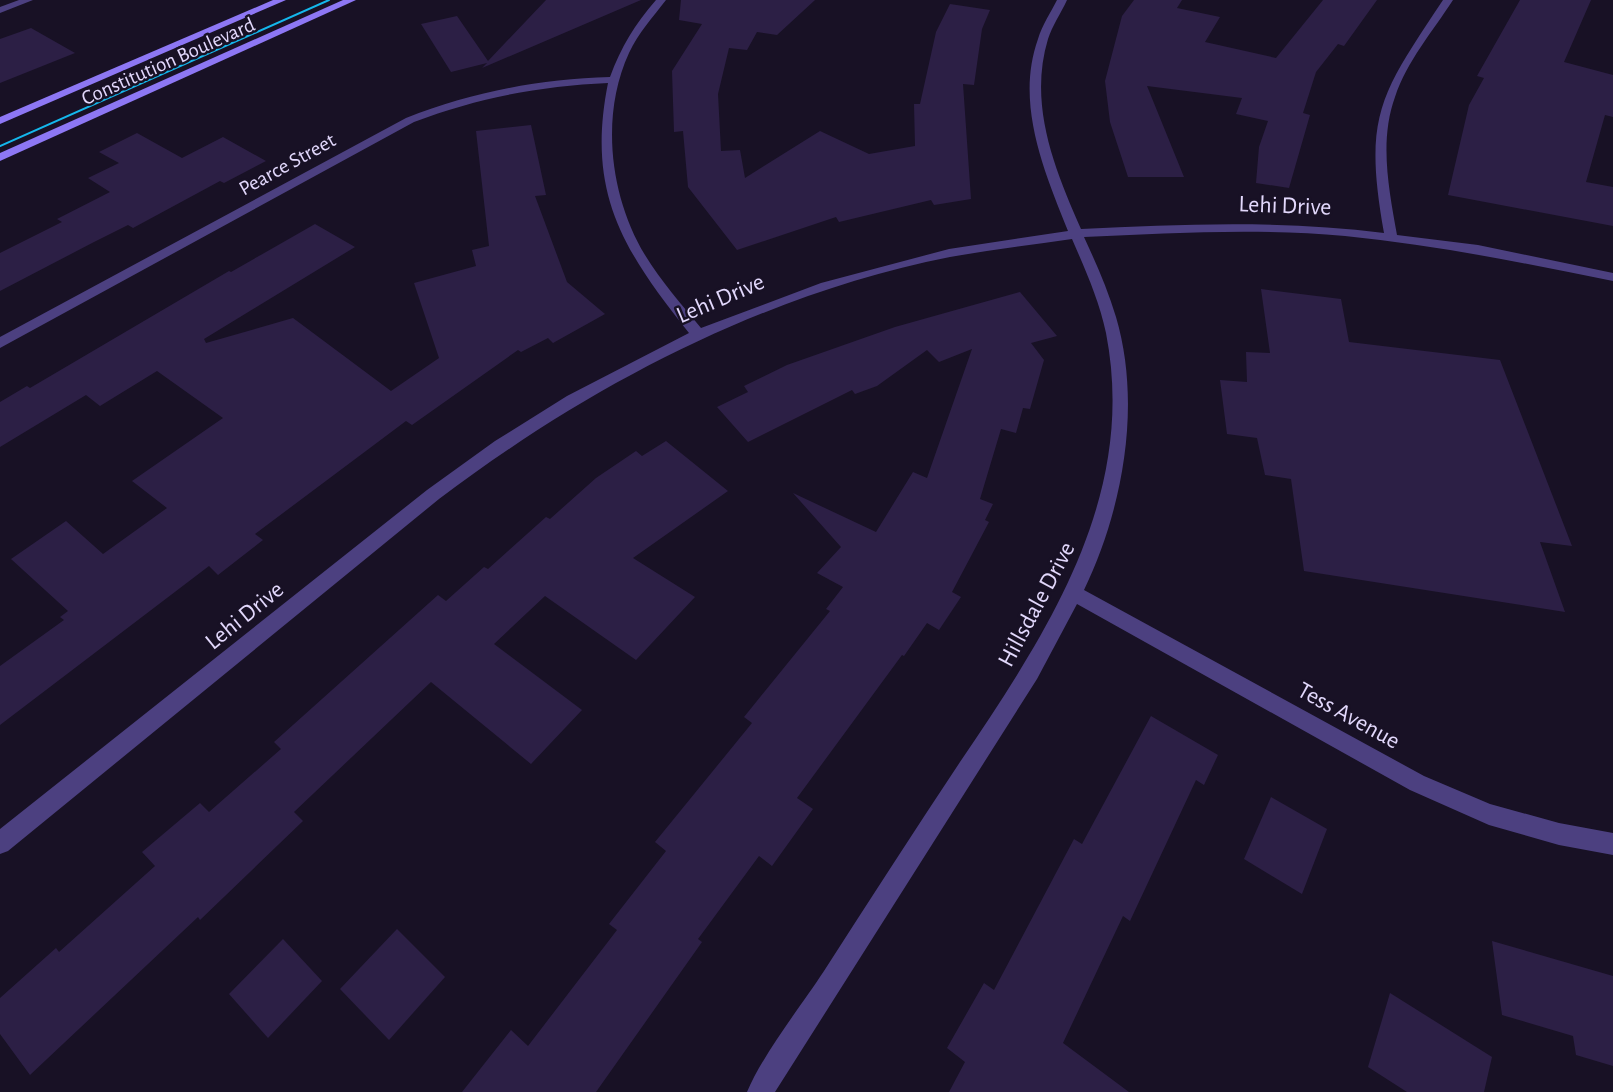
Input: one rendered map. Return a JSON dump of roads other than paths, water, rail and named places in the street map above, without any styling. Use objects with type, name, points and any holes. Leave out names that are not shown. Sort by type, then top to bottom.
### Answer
[{"type":"main road","name":"Constitution Boulevard","points":[[0,121],[281,0]]},
{"type":"main road","name":"Constitution Boulevard","points":[[0,157],[351,0]]},
{"type":"street","points":[[0,10],[28,0]]},
{"type":"street","points":[[661,0],[623,54],[612,80],[607,107],[609,168],[615,205],[632,243],[653,277],[697,333]]},
{"type":"street","name":"Hillsdale Drive","points":[[760,1092],[1032,668],[1075,594],[1094,549],[1107,504],[1116,460],[1119,420],[1115,346],[1107,307],[1048,165],[1035,107],[1039,53],[1047,28],[1062,0]]},
{"type":"street","points":[[1391,236],[1380,179],[1382,122],[1397,78],[1448,0]]},
{"type":"street","name":"Pearce Street","points":[[0,343],[410,120],[461,101],[504,90],[556,81],[612,80]]},
{"type":"street","name":"Lehi Drive","points":[[0,843],[449,482],[568,402],[633,365],[697,333],[830,283],[904,262],[995,244],[1147,229],[1265,227],[1391,236],[1468,247],[1613,277]]},
{"type":"street","name":"Tess Avenue","points":[[1075,594],[1417,783],[1489,814],[1559,834],[1613,844]]},
{"type":"tram line","points":[[0,146],[329,0]]}]
